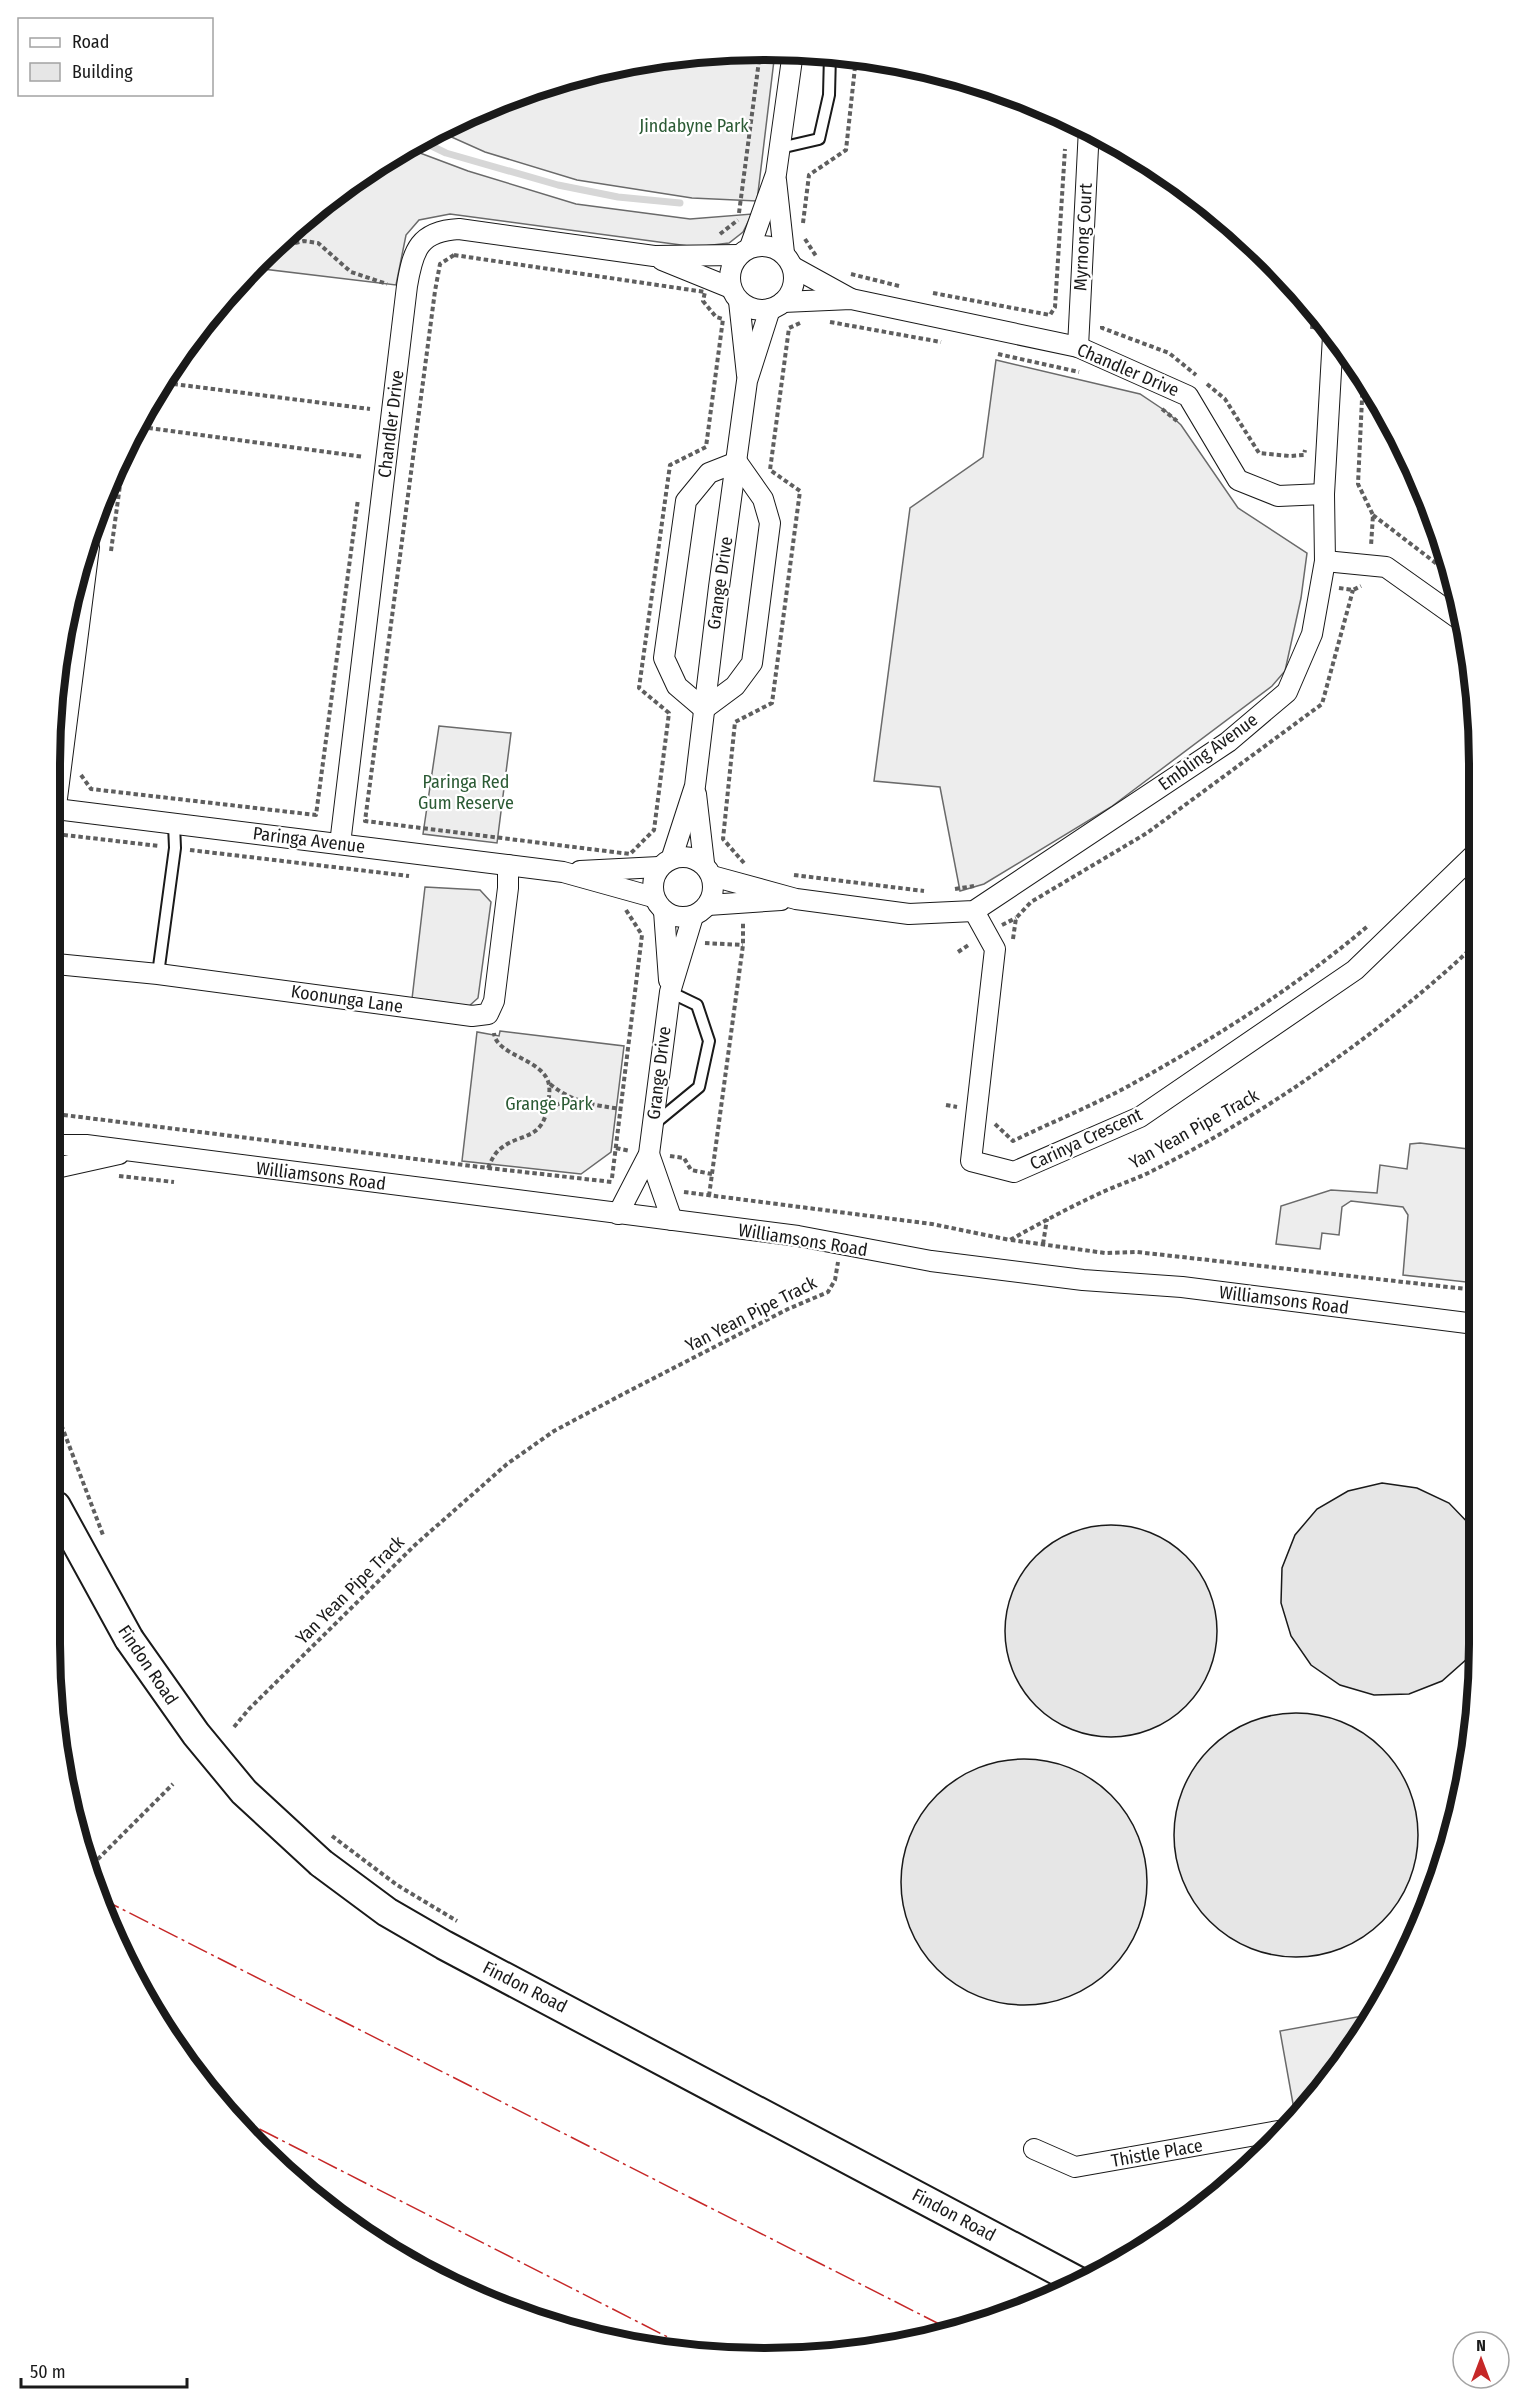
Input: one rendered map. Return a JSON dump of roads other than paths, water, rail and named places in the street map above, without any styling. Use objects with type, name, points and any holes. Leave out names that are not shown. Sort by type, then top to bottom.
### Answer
[{"type":"street","points":[[776,174],[788,260],[794,285],[777,306],[757,310],[735,294],[730,273],[745,251],[776,174],[792,61]]},
{"type":"street","name":"Myrnong Court","points":[[1078,347],[1088,139]]},
{"type":"street","name":"Chandler Drive","points":[[340,844],[407,286],[413,254],[420,243],[445,230],[459,229],[654,256],[711,255],[745,251]]},
{"type":"street","points":[[745,251],[767,246],[788,260],[816,301]]},
{"type":"street","name":"Chandler Drive","points":[[654,256],[706,285],[735,294]]},
{"type":"street","name":"Grange Drive","points":[[735,294],[747,381]]},
{"type":"street","name":"Chandler Drive","points":[[777,306],[851,299],[1078,347],[1188,396],[1238,480],[1278,496],[1324,494]]},
{"type":"street","name":"Grange Drive","points":[[666,862],[695,786],[747,381],[777,306]]},
{"type":"street","name":"Embling Avenue","points":[[981,906],[1228,742],[1287,692],[1312,634],[1325,561],[1324,494],[1332,349]]},
{"type":"street","points":[[736,462],[763,499],[770,523],[752,663],[735,686],[704,709],[677,686],[664,658],[686,501],[709,473],[736,462]]},
{"type":"street","points":[[1325,561],[1386,567],[1452,614]]},
{"type":"street","points":[[60,776],[85,579]]},
{"type":"street","name":"Grange Drive","points":[[695,786],[708,870]]},
{"type":"street","name":"Paringa Avenue","points":[[60,809],[563,872],[659,904]]},
{"type":"street","name":"Carinya Crescent","points":[[981,906],[995,949],[971,1161],[1014,1172],[1140,1117],[1355,970],[1469,848]]},
{"type":"street","points":[[746,894],[687,856],[666,862],[652,882],[659,904],[679,917],[746,894],[909,914],[981,906]]},
{"type":"street","name":"Paringa Avenue","points":[[563,872],[666,862]]},
{"type":"street","name":"Koonunga Lane","points":[[60,963],[158,974],[472,1016],[488,1014],[495,1001],[508,888],[508,865]]},
{"type":"street","points":[[700,911],[714,889],[708,870]]},
{"type":"street","name":"Grange Drive","points":[[618,1214],[650,1154],[669,992],[659,904]]},
{"type":"street","name":"Grange Drive","points":[[669,992],[700,911]]},
{"type":"street","name":"Williamsons Road","points":[[60,1145],[86,1145],[672,1220],[842,1244],[931,1261],[1083,1280],[1182,1287],[1469,1323]]},
{"type":"street","points":[[60,1167],[130,1151]]},
{"type":"street","name":"Williamsons Road","points":[[60,1158],[130,1151]]},
{"type":"street","name":"Grange Drive","points":[[650,1154],[672,1220]]},
{"type":"street","name":"Findon Road","points":[[60,1497],[82,1556]]},
{"type":"street","name":"Findon Road","points":[[60,1514],[129,1639],[196,1734],[244,1792],[321,1863],[387,1912],[444,1944],[1071,2277]]},
{"type":"street","name":"Thistle Place","points":[[1034,2150],[1075,2167],[1272,2132]]},
{"type":"lane","points":[[780,148],[819,139],[829,95],[830,64]]},
{"type":"lane","points":[[158,974],[175,848],[174,824]]},
{"type":"lane","points":[[653,1125],[699,1087],[709,1041],[697,1005],[669,992]]},
{"type":"waterway","points":[[429,145],[446,153],[558,185],[618,197],[680,203]]},
{"type":"park label","name":"Jindabyne Park","points":[[694,126]]},
{"type":"park label","name":"Paringa Red Gum Reserve","points":[[466,792]]},
{"type":"park label","name":"Grange Park","points":[[549,1104]]}]
